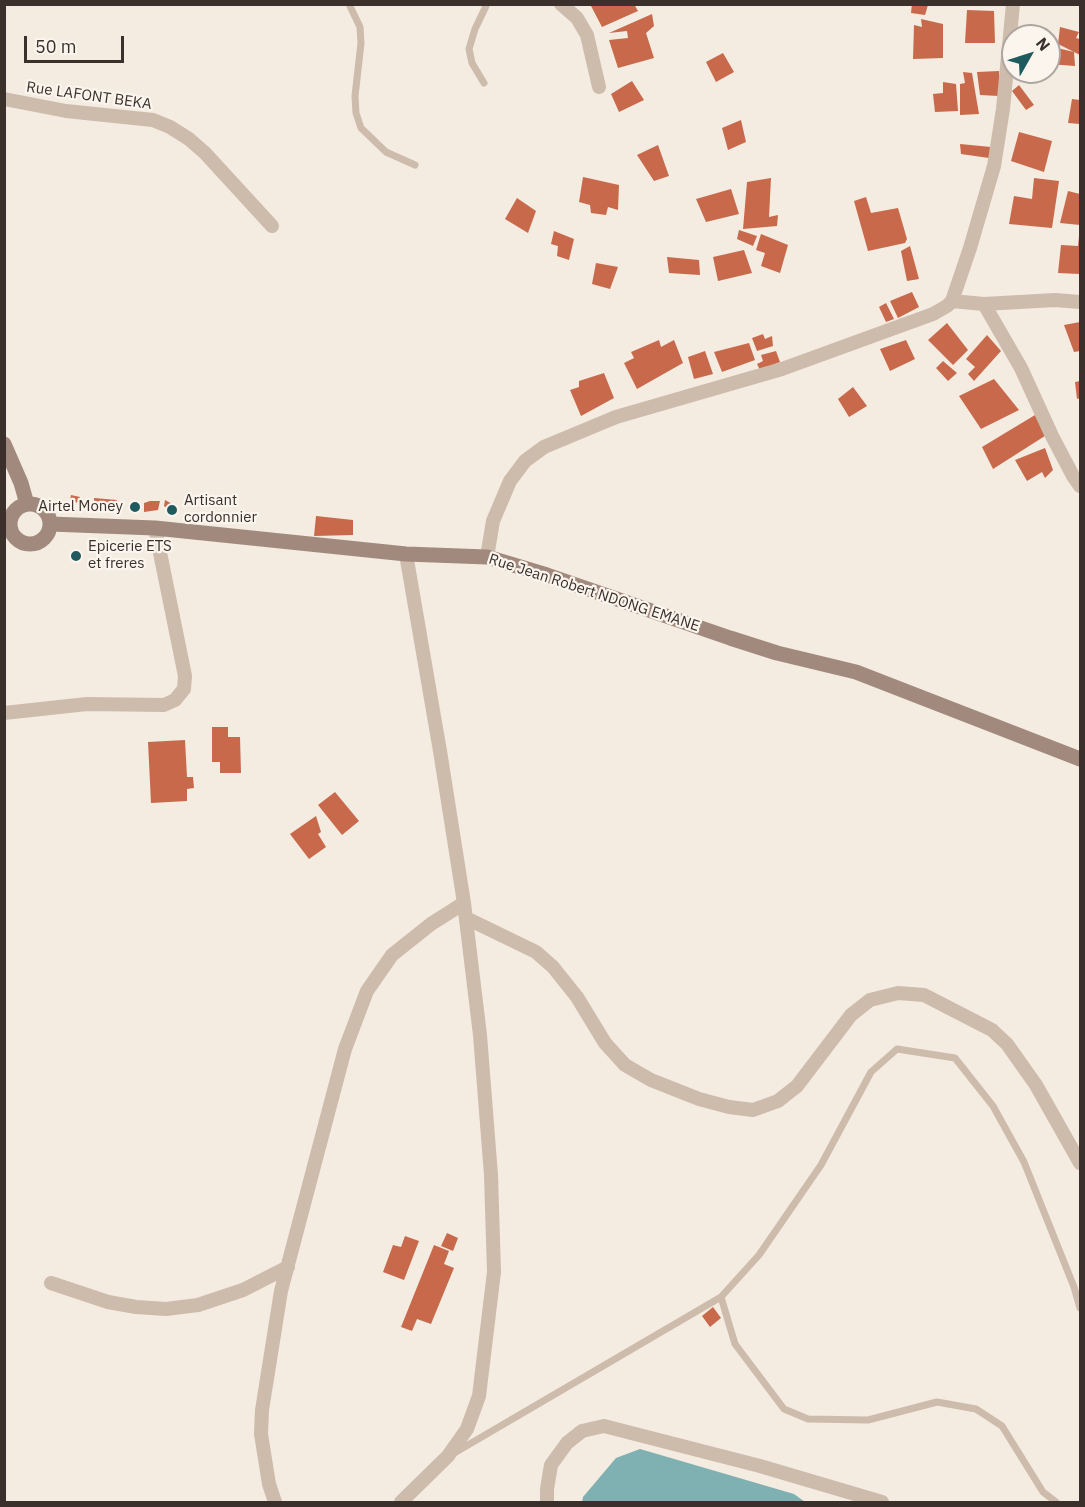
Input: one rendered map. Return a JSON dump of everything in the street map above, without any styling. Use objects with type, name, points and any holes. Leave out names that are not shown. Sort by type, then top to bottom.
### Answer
[{"type":"street","points":[[561,4],[577,18],[587,35],[600,87]]},
{"type":"street","points":[[487,557],[493,521],[506,490],[525,461],[544,447],[616,417],[782,369],[933,314],[952,301],[994,166],[1003,109],[1013,4]]},
{"type":"street","name":"Rue LAFONT BEKA","points":[[4,99],[66,111],[153,120],[170,127],[205,153],[272,226]]},
{"type":"street","points":[[952,301],[984,304],[1055,300],[1080,302]]},
{"type":"street","points":[[984,304],[1021,368],[1052,436],[1080,486]]},
{"type":"street","points":[[4,444],[21,483],[27,504]]},
{"type":"street","points":[[27,504],[34,504],[45,511],[50,524],[48,534],[35,543],[10,539],[7,520],[16,509],[27,504]]},
{"type":"street","name":"Rue Jean Robert NDONG EMANE","points":[[50,524],[155,528],[406,554],[487,557],[548,575],[730,638],[856,672],[1080,759]]},
{"type":"street","points":[[4,713],[87,704],[164,705],[175,700],[180,694],[184,689],[185,676],[155,528]]},
{"type":"street","points":[[401,1503],[448,1456],[467,1429],[479,1396],[494,1272],[491,1175],[480,1035],[466,918],[441,751],[406,554]]},
{"type":"street","points":[[275,1503],[269,1484],[261,1434],[262,1410],[281,1291],[345,1049],[367,991],[392,955],[431,924],[464,903]]},
{"type":"street","points":[[466,918],[536,952],[553,967],[577,997],[605,1043],[625,1065],[651,1080],[699,1099],[729,1107],[753,1110],[778,1101],[797,1086],[837,1031],[851,1015],[870,1000],[898,993],[924,994],[992,1030],[1007,1044],[1036,1085],[1080,1163]]},
{"type":"street","points":[[51,1283],[108,1302],[166,1310],[198,1305],[243,1290],[288,1267]]},
{"type":"street","points":[[547,1503],[546,1489],[551,1465],[567,1443],[582,1431],[604,1426],[760,1466],[882,1503]]},
{"type":"lane","points":[[349,4],[360,27],[361,43],[355,96],[360,128],[386,152],[415,165]]},
{"type":"lane","points":[[484,83],[472,63],[469,49],[475,28],[487,4]]},
{"type":"lane","points":[[448,1456],[721,1297],[759,1255],[820,1165],[870,1072],[897,1049],[955,1058],[993,1106],[1024,1162],[1074,1287],[1080,1308]]},
{"type":"lane","points":[[721,1297],[735,1344],[784,1408],[808,1419],[868,1420],[937,1402],[976,1409],[1002,1426],[1043,1492],[1056,1503]]},
{"type":"water","points":[[640,1449],[794,1494],[805,1502],[582,1502],[583,1497],[616,1458]]},
{"type":"building","points":[[590,4],[634,4],[638,11],[602,27]]},
{"type":"building","points":[[912,4],[928,5],[925,15],[911,13]]},
{"type":"building","points":[[967,10],[994,11],[995,43],[965,43]]},
{"type":"building","points":[[652,14],[654,26],[646,33],[654,58],[618,68],[609,40],[628,38],[627,31],[609,33]]},
{"type":"building","points":[[921,19],[943,24],[943,58],[913,59],[914,25],[922,27]]},
{"type":"building","points":[[1061,27],[1079,32],[1076,38],[1080,39],[1080,55],[1061,46]]},
{"type":"building","points":[[1061,49],[1074,52],[1075,66],[1061,65]]},
{"type":"building","points":[[723,53],[734,72],[716,82],[706,62]]},
{"type":"building","points":[[999,71],[999,96],[980,95],[977,72]]},
{"type":"building","points":[[963,72],[972,73],[979,114],[960,115],[960,84],[965,83]]},
{"type":"building","points":[[632,81],[644,100],[619,112],[611,94]]},
{"type":"building","points":[[943,82],[956,84],[958,111],[935,112],[933,94],[943,93]]},
{"type":"building","points":[[1019,85],[1034,105],[1026,110],[1012,91]]},
{"type":"building","points":[[1072,99],[1080,100],[1080,124],[1068,123]]},
{"type":"building","points":[[741,120],[746,142],[728,150],[722,128]]},
{"type":"building","points":[[1019,132],[1052,141],[1044,172],[1011,161]]},
{"type":"building","points":[[960,144],[991,147],[989,158],[961,154]]},
{"type":"building","points":[[658,145],[669,176],[654,181],[637,155]]},
{"type":"building","points":[[583,177],[619,185],[618,210],[608,207],[606,215],[591,213],[590,205],[579,202]]},
{"type":"building","points":[[771,178],[769,217],[778,215],[777,226],[743,229],[747,182]]},
{"type":"building","points":[[1034,178],[1059,181],[1052,228],[1009,224],[1014,196],[1032,199]]},
{"type":"building","points":[[731,189],[739,214],[706,222],[696,199]]},
{"type":"building","points":[[1068,191],[1080,194],[1080,225],[1060,223]]},
{"type":"building","points":[[866,197],[871,213],[898,208],[907,239],[905,243],[868,251],[854,201]]},
{"type":"building","points":[[517,198],[536,211],[528,233],[505,219]]},
{"type":"building","points":[[739,230],[757,236],[753,246],[737,239]]},
{"type":"building","points":[[554,231],[574,239],[569,260],[557,256],[558,246],[551,244]]},
{"type":"building","points":[[761,234],[788,245],[780,273],[761,266],[765,253],[756,250]]},
{"type":"building","points":[[1079,236],[1080,274],[1058,273],[1061,245],[1078,246]]},
{"type":"building","points":[[910,246],[919,279],[907,281],[901,251]]},
{"type":"building","points":[[744,250],[752,273],[718,281],[713,257]]},
{"type":"building","points":[[667,257],[699,260],[700,275],[669,273]]},
{"type":"building","points":[[596,263],[618,267],[610,289],[592,284]]},
{"type":"building","points":[[912,292],[919,307],[898,318],[890,301]]},
{"type":"building","points":[[886,303],[894,319],[886,322],[879,307]]},
{"type":"building","points":[[1080,322],[1080,351],[1074,352],[1064,325]]},
{"type":"building","points":[[947,323],[968,350],[953,365],[928,340]]},
{"type":"building","points":[[763,334],[765,339],[772,336],[773,346],[757,351],[752,338]]},
{"type":"building","points":[[987,335],[1001,351],[974,381],[968,374],[975,367],[966,359]]},
{"type":"building","points":[[659,340],[661,347],[674,340],[683,363],[637,389],[624,363],[634,358],[631,352]]},
{"type":"building","points":[[906,340],[915,359],[890,371],[880,349]]},
{"type":"building","points":[[749,343],[755,360],[722,372],[714,352]]},
{"type":"building","points":[[705,351],[713,374],[694,379],[688,357]]},
{"type":"building","points":[[776,351],[780,362],[760,370],[757,364],[763,361],[761,355]]},
{"type":"building","points":[[943,361],[957,373],[948,381],[936,368]]},
{"type":"building","points":[[604,373],[614,398],[581,416],[570,390],[579,387],[579,381]]},
{"type":"building","points":[[994,379],[1019,410],[981,429],[959,396]]},
{"type":"building","points":[[1080,381],[1080,398],[1077,399],[1075,382]]},
{"type":"building","points":[[853,387],[867,406],[849,417],[838,399]]},
{"type":"building","points":[[1035,415],[1048,434],[993,469],[982,447]]},
{"type":"building","points":[[1045,448],[1053,470],[1045,478],[1042,472],[1027,481],[1015,460]]},
{"type":"building","points":[[71,495],[80,497],[79,503],[70,501]]},
{"type":"building","points":[[94,498],[117,500],[118,508],[94,505]]},
{"type":"building","name":"Artisant cordonnier","points":[[165,500],[176,506],[173,513],[164,506]]},
{"type":"building","points":[[160,501],[158,510],[144,512],[144,503]]},
{"type":"building","name":"Airtel Money","points":[[131,503],[141,503],[140,511],[131,511]]},
{"type":"building","points":[[316,516],[353,520],[353,535],[314,536]]},
{"type":"building","points":[[212,727],[228,727],[228,737],[240,737],[241,773],[220,773],[220,762],[212,762]]},
{"type":"building","points":[[185,740],[187,777],[193,777],[194,788],[187,789],[187,801],[151,803],[148,742]]},
{"type":"building","points":[[335,792],[359,821],[342,835],[318,805]]},
{"type":"building","points":[[316,816],[321,832],[318,834],[326,847],[309,859],[290,834]]},
{"type":"building","points":[[447,1233],[458,1238],[453,1251],[441,1246]]},
{"type":"building","points":[[405,1236],[419,1241],[404,1280],[383,1272],[393,1245],[401,1247]]},
{"type":"building","points":[[434,1245],[449,1251],[444,1264],[454,1268],[431,1324],[417,1319],[412,1331],[401,1327]]},
{"type":"building","points":[[713,1307],[721,1318],[710,1327],[702,1316]]},
{"type":"place","name":"Airtel Money","points":[[135,507]]},
{"type":"place","name":"Artisant cordonnier","points":[[172,510]]},
{"type":"place","name":"Epicerie ETS et freres","points":[[76,556]]}]
